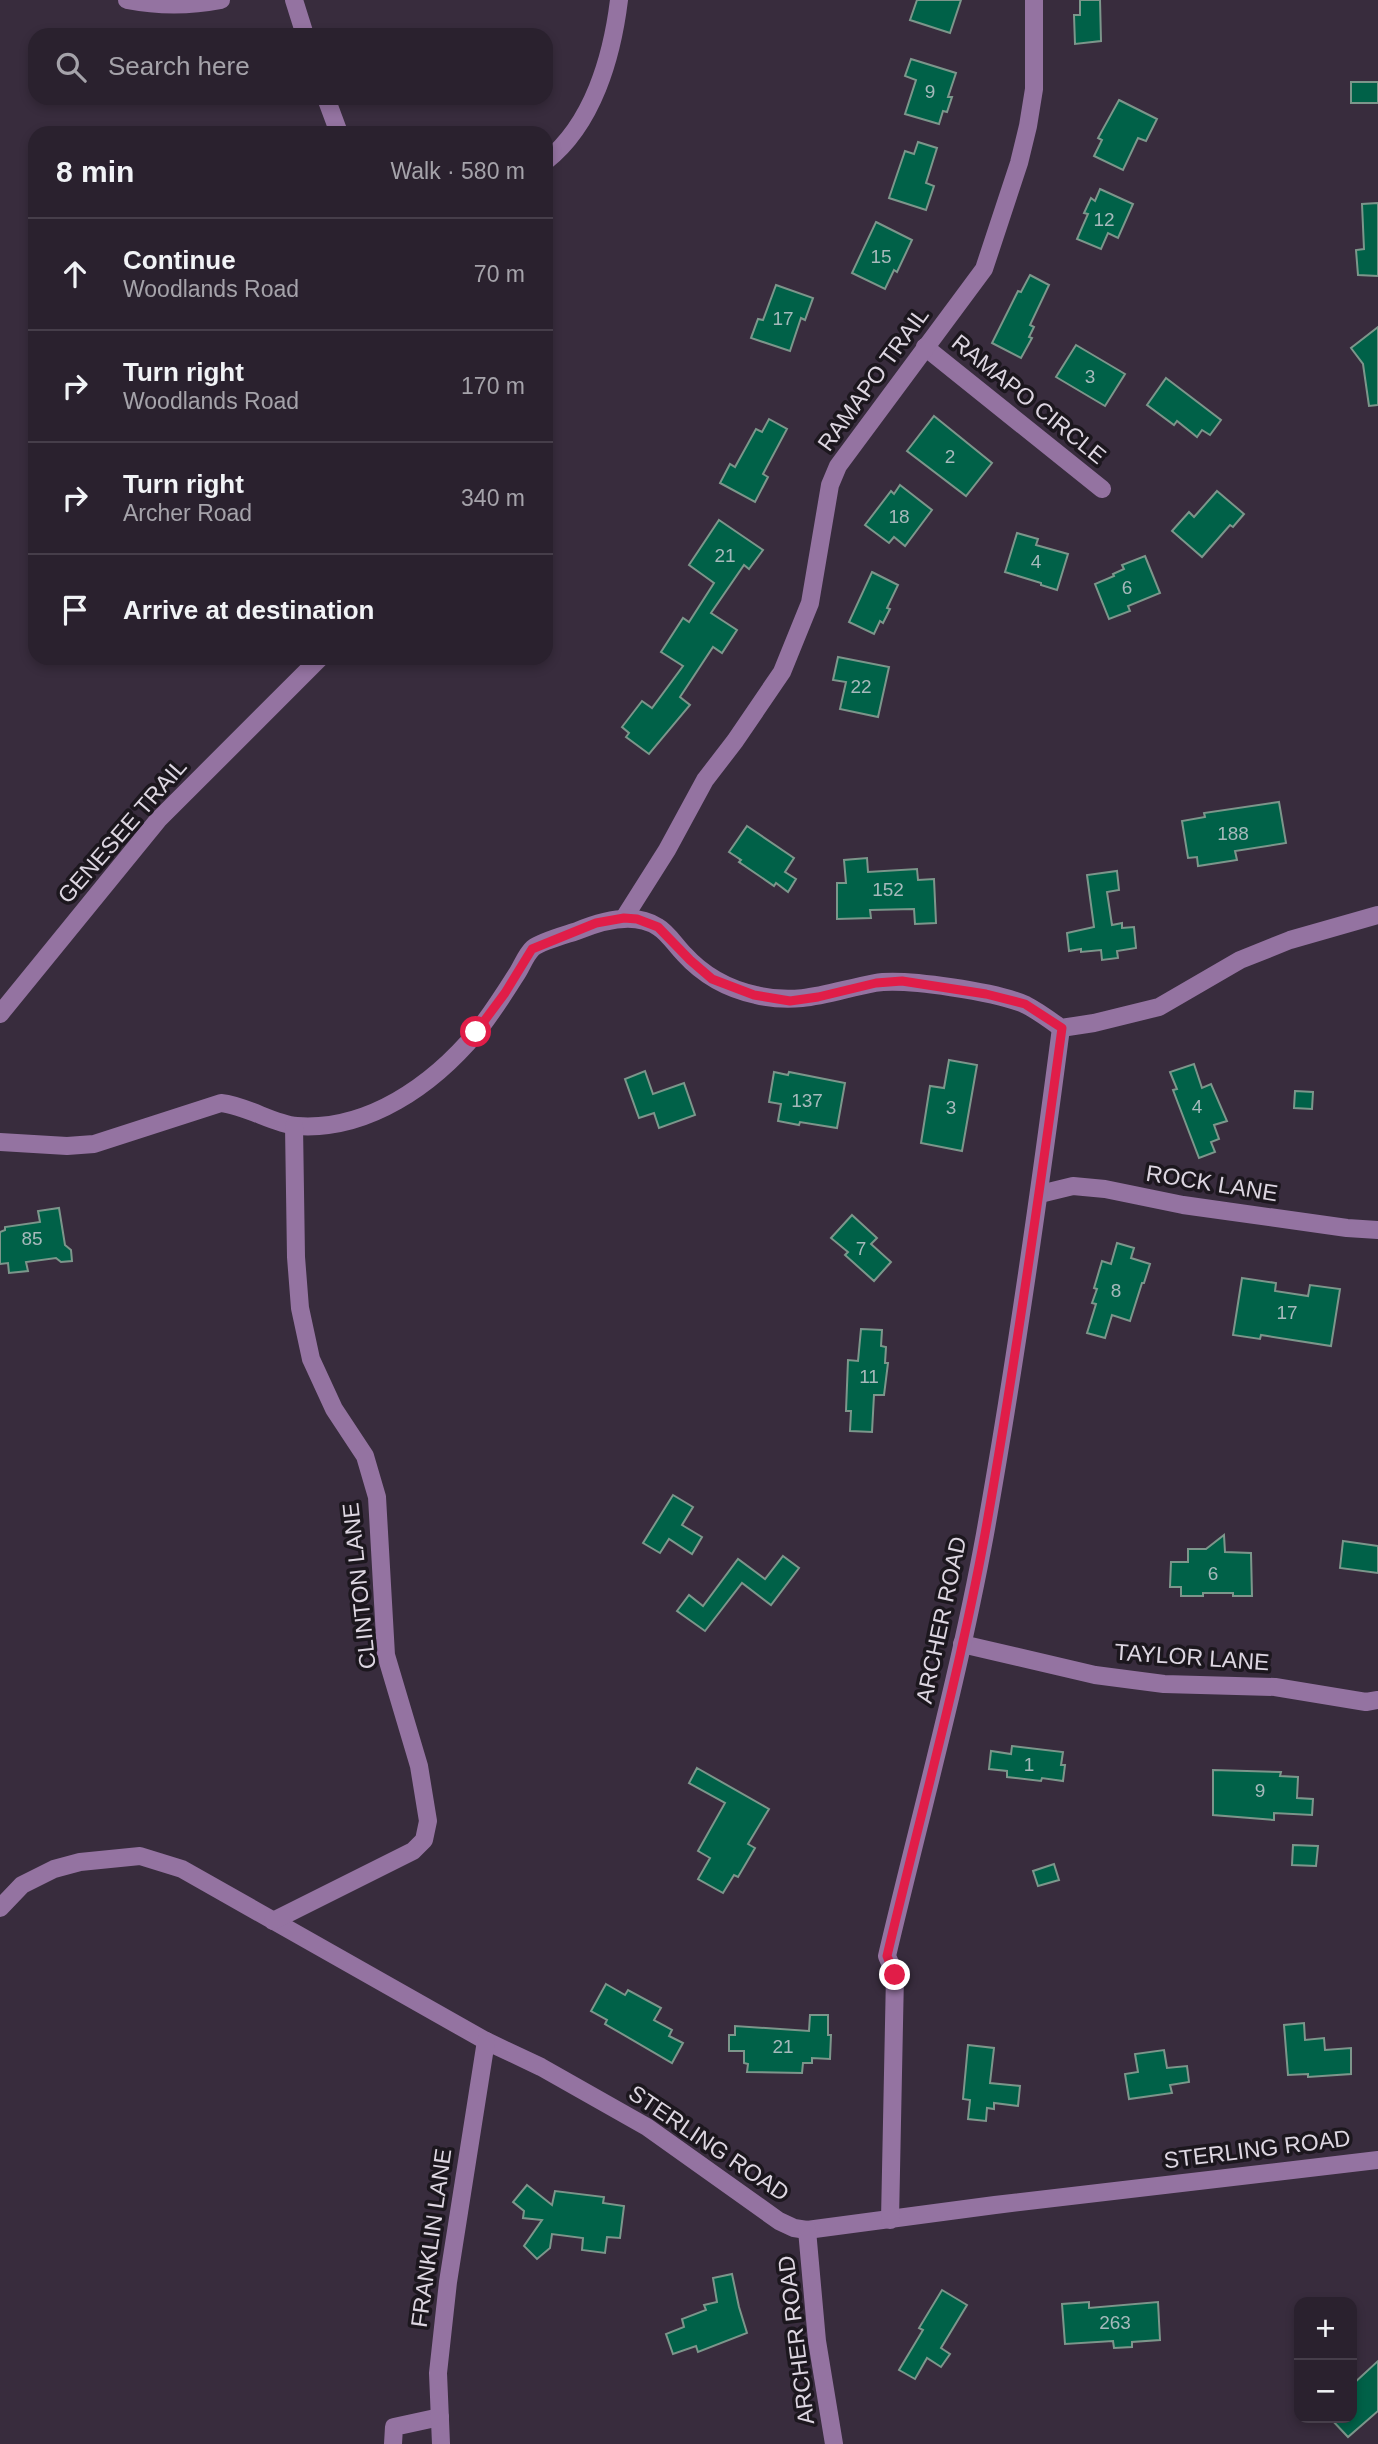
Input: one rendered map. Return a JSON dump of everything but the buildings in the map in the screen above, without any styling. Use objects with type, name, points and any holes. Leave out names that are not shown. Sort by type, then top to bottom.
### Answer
[{"type":"street","points":[[127,0],[148,4],[190,5],[221,0]]},
{"type":"street","points":[[294,0],[303,28]]},
{"type":"street","points":[[553,156],[593,101],[616,25],[619,0]]},
{"type":"street","name":"RAMAPO TRAIL","points":[[624,918],[667,850],[705,780],[782,672],[810,603],[830,485],[838,466],[984,269],[1019,163],[1034,89],[1034,0]]},
{"type":"street","points":[[329,105],[336,126]]},
{"type":"street","name":"RAMAPO CIRCLE","points":[[925,347],[1102,489]]},
{"type":"street","name":"GENESEE TRAIL","points":[[0,1014],[158,820],[313,665]]},
{"type":"street","points":[[0,1142],[67,1146],[94,1144],[222,1103],[236,1105],[294,1126],[340,1125],[392,1105],[441,1069],[476,1032],[505,993],[532,949],[596,923],[624,918],[637,919],[658,927],[712,979],[754,995],[790,1001],[876,983],[902,981],[986,994],[1025,1004],[1062,1028],[1159,1007],[1240,960],[1290,940],[1378,915]]},
{"type":"street","name":"ARCHER ROAD","points":[[890,2220],[895,1975],[887,1956],[962,1644],[985,1535],[1040,1195],[1062,1028]]},
{"type":"street","name":"CLINTON LANE","points":[[273,1921],[413,1851],[424,1840],[428,1821],[419,1766],[386,1655],[377,1497],[365,1455],[334,1409],[311,1359],[300,1308],[296,1257],[294,1126]]},
{"type":"street","name":"ROCK LANE","points":[[1040,1195],[1073,1186],[1105,1189],[1183,1205],[1378,1230]]},
{"type":"street","name":"TAYLOR LANE","points":[[962,1644],[1095,1675],[1153,1683],[1275,1687],[1366,1702],[1378,1700]]},
{"type":"street","name":"STERLING ROAD","points":[[0,1908],[22,1885],[54,1869],[80,1863],[140,1856],[181,1869],[486,2041],[541,2067],[647,2127],[779,2221],[794,2228],[807,2230],[995,2204],[1378,2160]]},
{"type":"street","name":"FRANKLIN LANE","points":[[441,2444],[438,2373],[448,2282],[486,2041]]},
{"type":"street","name":"ARCHER ROAD","points":[[807,2230],[817,2341],[834,2444]]},
{"type":"street","points":[[393,2444],[394,2427],[440,2417]]},
{"type":"route","points":[[476,1032],[505,993],[532,949],[596,923],[624,918],[637,919],[658,927],[712,979],[754,995],[790,1001],[876,983],[902,981],[986,994],[1025,1004],[1062,1028],[1040,1195],[985,1535],[962,1644],[887,1956],[895,1975]]}]
